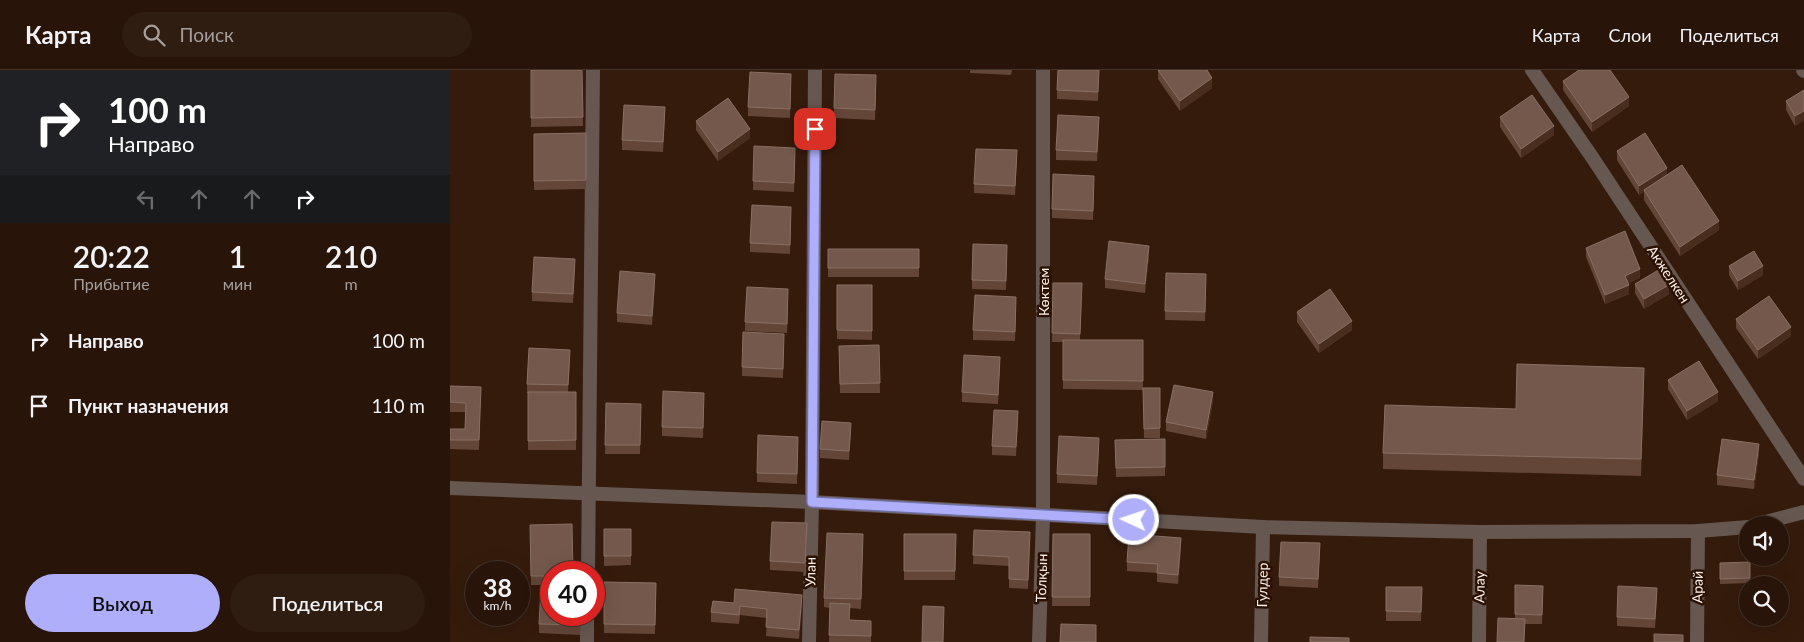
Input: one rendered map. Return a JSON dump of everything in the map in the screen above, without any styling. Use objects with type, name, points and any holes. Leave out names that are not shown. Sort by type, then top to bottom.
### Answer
[{"type":"street","points":[[588,561],[593,70]]},
{"type":"street","name":"Улан","points":[[809,642],[812,502],[815,70]]},
{"type":"street","name":"Көктем","points":[[1043,70],[1043,515]]},
{"type":"street","name":"Акжелкен","points":[[1532,70],[1597,165],[1804,479]]},
{"type":"street","points":[[450,488],[812,502],[1263,528],[1480,532],[1698,531],[1739,528]]},
{"type":"street","points":[[1789,516],[1804,512]]},
{"type":"street","name":"Толқын","points":[[1039,642],[1043,515]]},
{"type":"street","name":"Гулдер","points":[[1261,642],[1263,528]]},
{"type":"street","name":"Арай","points":[[1696,642],[1698,531]]},
{"type":"street","name":"Алау","points":[[1479,642],[1480,532]]},
{"type":"street","points":[[587,626],[587,642]]},
{"type":"building","points":[[531,70],[582,70],[583,117],[531,118]]},
{"type":"building","points":[[1058,70],[1099,70],[1098,92],[1057,90]]},
{"type":"building","points":[[1158,70],[1207,70],[1212,78],[1180,101]]},
{"type":"building","points":[[1579,70],[1610,70],[1629,97],[1592,122],[1563,81]]},
{"type":"building","points":[[750,72],[791,74],[790,109],[748,107]]},
{"type":"building","points":[[835,74],[876,75],[875,110],[834,108]]},
{"type":"building","points":[[1804,90],[1804,111],[1795,116],[1786,101]]},
{"type":"building","points":[[1532,95],[1554,126],[1521,149],[1500,117]]},
{"type":"building","points":[[728,98],[750,129],[718,152],[696,121]]},
{"type":"building","points":[[624,105],[665,107],[663,142],[622,140]]},
{"type":"building","points":[[1058,115],[1099,117],[1097,152],[1056,150]]},
{"type":"building","points":[[586,133],[586,180],[534,181],[534,134]]},
{"type":"building","points":[[1645,133],[1667,168],[1639,186],[1617,151]]},
{"type":"building","points":[[754,146],[795,148],[794,183],[753,181]]},
{"type":"building","points":[[976,149],[1017,150],[1015,186],[974,184]]},
{"type":"building","points":[[1682,165],[1719,221],[1680,247],[1644,190]]},
{"type":"building","points":[[1053,174],[1094,176],[1093,211],[1052,209]]},
{"type":"building","points":[[752,205],[791,207],[790,245],[750,243]]},
{"type":"building","points":[[1625,231],[1640,269],[1625,276],[1629,285],[1605,295],[1586,248]]},
{"type":"building","points":[[1109,241],[1149,246],[1145,284],[1105,279]]},
{"type":"building","points":[[973,244],[1007,245],[1006,281],[972,280]]},
{"type":"building","points":[[828,249],[919,249],[919,268],[828,268]]},
{"type":"building","points":[[1754,251],[1763,266],[1738,281],[1729,266]]},
{"type":"building","points":[[534,257],[575,259],[573,294],[532,292]]},
{"type":"building","points":[[1660,269],[1669,285],[1644,299],[1635,284]]},
{"type":"building","points":[[620,271],[655,274],[652,316],[617,313]]},
{"type":"building","points":[[1166,273],[1206,274],[1205,312],[1165,311]]},
{"type":"building","points":[[1053,283],[1082,283],[1080,334],[1052,333]]},
{"type":"building","points":[[837,285],[872,285],[872,331],[837,330]]},
{"type":"building","points":[[747,287],[788,289],[787,324],[745,322]]},
{"type":"building","points":[[1330,289],[1352,321],[1319,344],[1297,312]]},
{"type":"building","points":[[975,295],[1016,297],[1015,332],[973,330]]},
{"type":"building","points":[[1769,296],[1791,327],[1758,350],[1736,319]]},
{"type":"building","points":[[743,332],[784,334],[783,369],[742,367]]},
{"type":"building","points":[[1063,340],[1143,340],[1143,381],[1063,380]]},
{"type":"building","points":[[879,345],[880,383],[840,384],[839,346]]},
{"type":"building","points":[[529,348],[570,350],[568,385],[527,384]]},
{"type":"building","points":[[964,355],[1000,357],[998,395],[962,392]]},
{"type":"building","points":[[1699,361],[1718,392],[1687,411],[1668,380]]},
{"type":"building","points":[[1517,364],[1644,368],[1641,459],[1383,453],[1385,405],[1516,409]]},
{"type":"building","points":[[1174,385],[1213,392],[1206,430],[1166,422]]},
{"type":"building","points":[[450,386],[481,387],[479,440],[450,440],[450,429],[465,429],[466,403],[450,402]]},
{"type":"building","points":[[1143,388],[1160,388],[1160,428],[1144,429]]},
{"type":"building","points":[[663,391],[704,393],[703,428],[662,427]]},
{"type":"building","points":[[528,392],[576,392],[576,440],[528,441]]},
{"type":"building","points":[[606,403],[641,404],[640,445],[605,445]]},
{"type":"building","points":[[994,410],[1018,411],[1016,447],[992,446]]},
{"type":"building","points":[[822,421],[851,423],[849,451],[820,449]]},
{"type":"building","points":[[758,435],[798,437],[797,474],[757,473]]},
{"type":"building","points":[[1059,436],[1099,438],[1097,476],[1057,474]]},
{"type":"building","points":[[1165,439],[1165,467],[1116,468],[1115,440]]},
{"type":"building","points":[[1722,439],[1759,444],[1754,480],[1717,475]]},
{"type":"building","points":[[772,522],[807,523],[805,563],[770,561]]},
{"type":"building","points":[[572,524],[573,561],[540,561],[540,576],[531,576],[530,525]]},
{"type":"building","points":[[604,529],[631,529],[631,556],[604,556]]},
{"type":"building","points":[[974,530],[1030,532],[1028,580],[1009,579],[1009,557],[973,555]]},
{"type":"building","points":[[827,533],[863,534],[861,599],[824,598]]},
{"type":"building","points":[[904,534],[956,534],[955,571],[904,571]]},
{"type":"building","points":[[1053,534],[1090,534],[1090,597],[1052,597]]},
{"type":"building","points":[[1129,534],[1181,538],[1178,575],[1157,573],[1158,564],[1127,562]]},
{"type":"building","points":[[1281,542],[1320,543],[1318,579],[1279,577]]},
{"type":"building","points":[[1739,562],[1739,566],[1750,566],[1750,576],[1720,579],[1720,563]]},
{"type":"building","points":[[605,582],[656,583],[655,625],[605,624]]},
{"type":"building","points":[[1515,585],[1543,586],[1542,615],[1515,614]]},
{"type":"building","points":[[1618,586],[1657,588],[1655,619],[1617,617]]},
{"type":"building","points":[[1386,587],[1422,587],[1421,612],[1386,611]]},
{"type":"building","points":[[735,589],[802,595],[799,630],[766,627],[767,609],[740,606],[739,615],[711,612],[713,601],[734,603]]},
{"type":"building","points":[[830,603],[850,604],[849,620],[871,621],[871,636],[829,635]]},
{"type":"building","points":[[923,606],[944,607],[943,642],[922,642]]},
{"type":"building","points":[[1498,618],[1525,619],[1524,642],[1497,642]]},
{"type":"building","points":[[1061,624],[1096,625],[1096,642],[1060,642]]},
{"type":"building","points":[[1654,634],[1683,635],[1683,642],[1654,642]]},
{"type":"building","points":[[1310,637],[1349,638],[1349,642],[1310,642]]},
{"type":"route","points":[[815,129],[812,502],[1134,520]]}]
